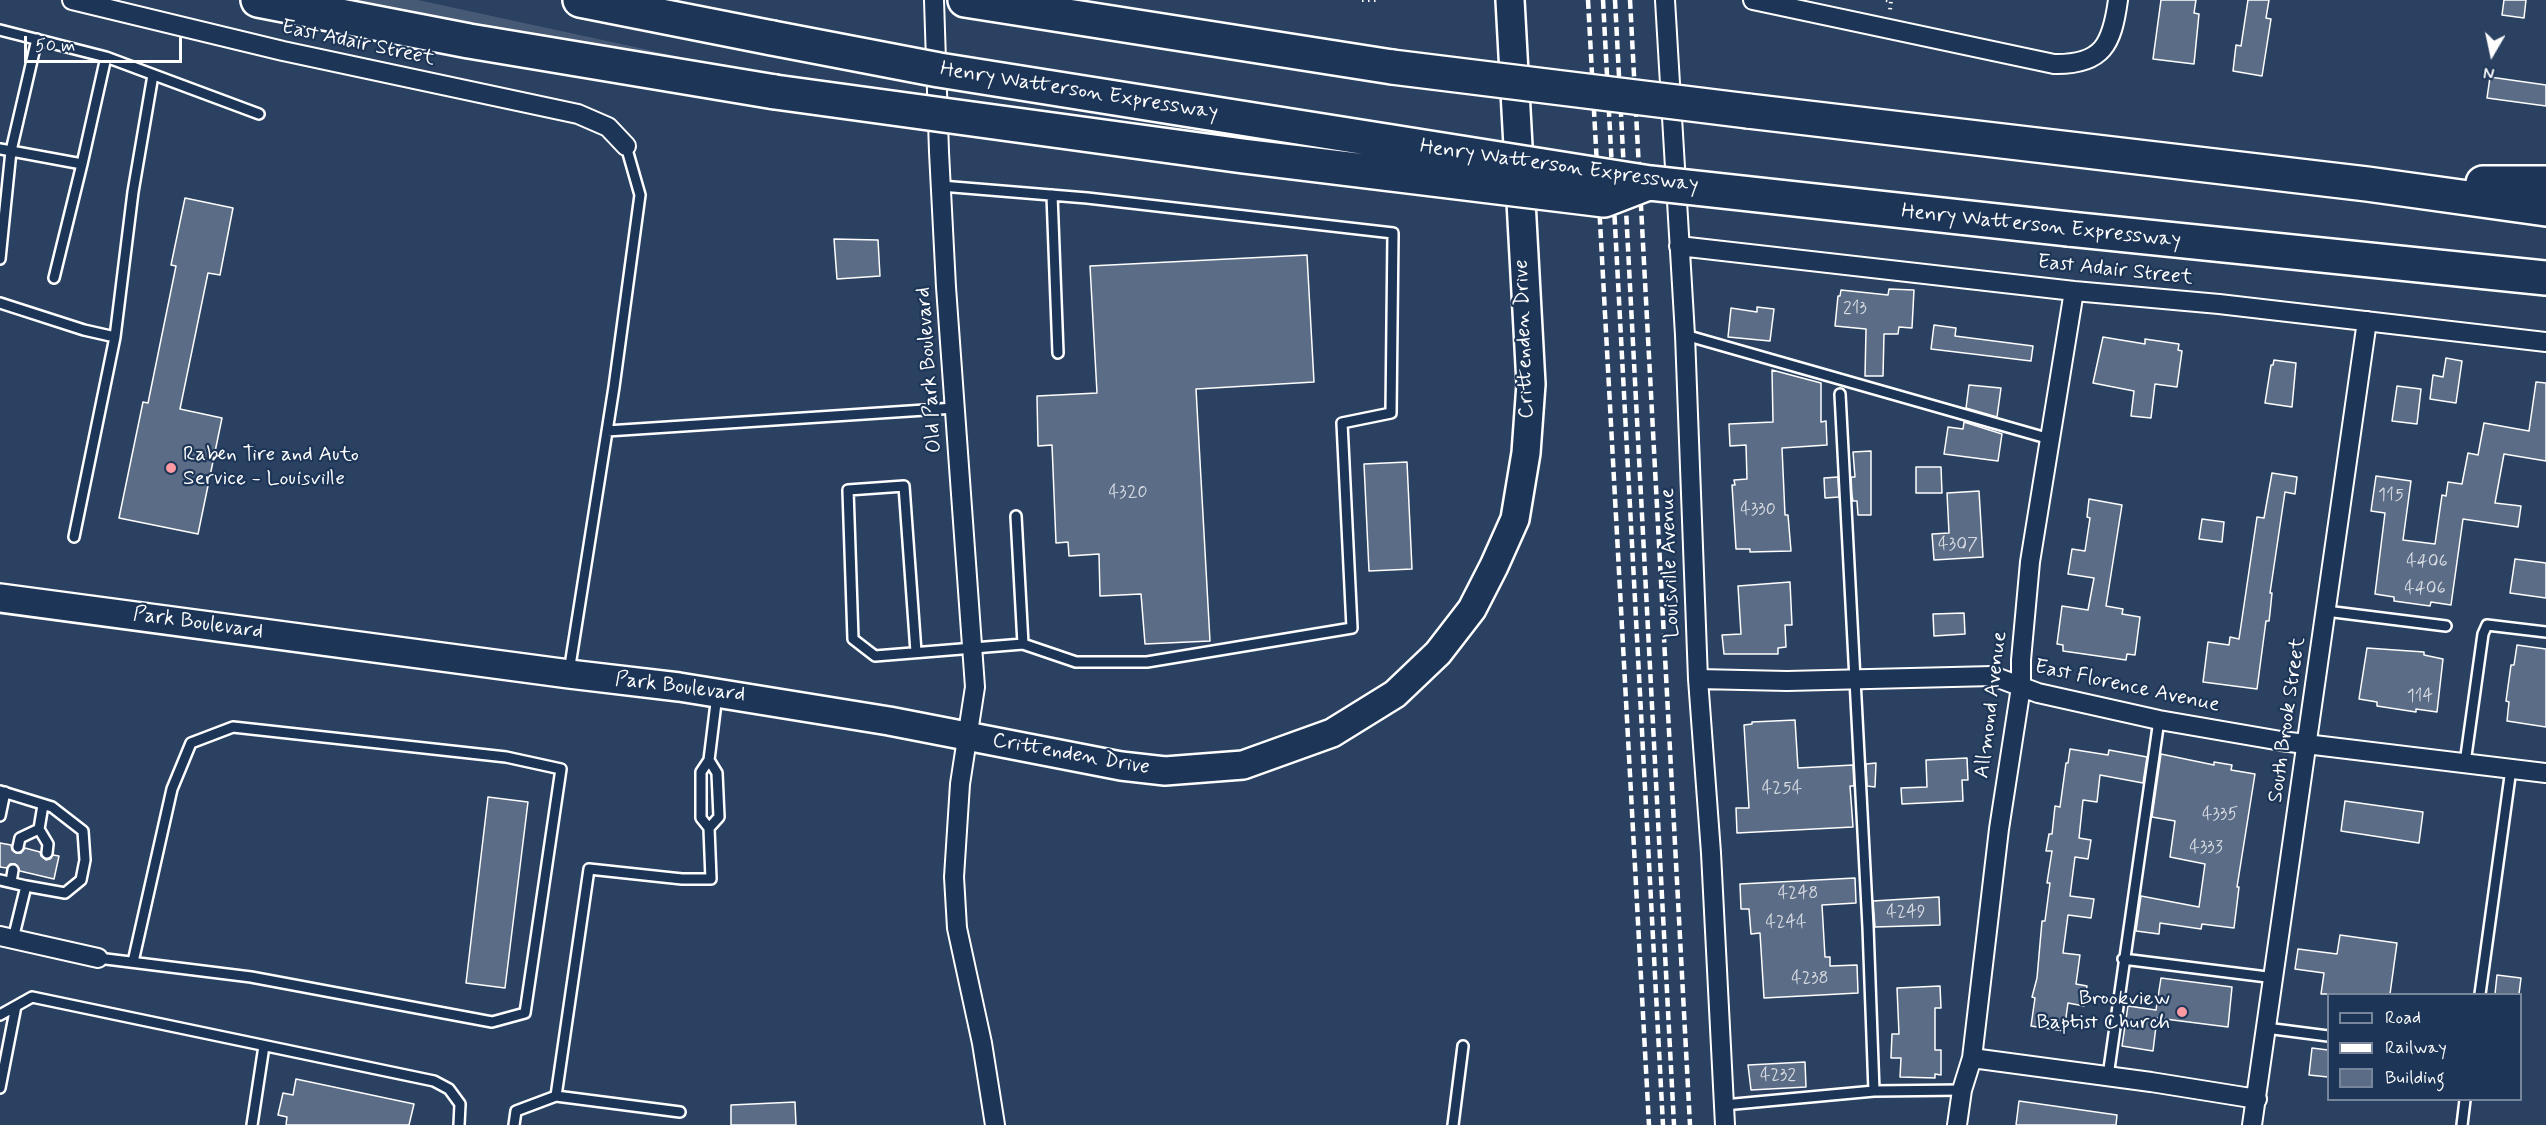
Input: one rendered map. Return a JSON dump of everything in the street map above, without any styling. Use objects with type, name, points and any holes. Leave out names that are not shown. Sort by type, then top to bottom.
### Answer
[{"type":"highway","points":[[258,0],[469,41],[775,92],[1243,156],[1604,200],[1650,183]]},
{"type":"highway","name":"Henry Watterson Expressway","points":[[580,0],[939,70],[1650,183],[2069,230],[2546,278]]},
{"type":"highway","points":[[965,0],[1392,67],[2367,184],[2546,209]]},
{"type":"highway","points":[[2367,184],[2546,183]]},
{"type":"main road","name":"Crittenden Drive","points":[[968,736],[1132,767],[1165,771],[1243,765],[1332,733],[1395,694],[1438,653],[1472,609],[1515,519],[1526,453],[1531,384],[1510,0]]},
{"type":"main road","name":"Park Boulevard","points":[[0,598],[717,693],[968,736]]},
{"type":"street","name":"East Adair Street","points":[[72,0],[283,51],[578,114],[608,127],[626,146]]},
{"type":"street","name":"Old Park Boulevard","points":[[934,0],[941,186],[975,687],[968,736]]},
{"type":"street","name":"Louisville Avenue","points":[[1665,0],[1685,335],[1698,679],[1712,865],[1725,1125]]},
{"type":"street","points":[[1753,0],[2054,64],[2074,64],[2093,59],[2108,44],[2114,27],[2118,0]]},
{"type":"street","name":"East Adair Street","points":[[1679,246],[2074,291],[2218,303],[2546,342]]},
{"type":"street","name":"Allmond Avenue","points":[[1957,1125],[1962,1090],[1972,1058],[1999,829],[2021,687],[2021,660],[2030,562],[2074,291]]},
{"type":"street","name":"South Brook Street","points":[[2252,1125],[2367,321]]},
{"type":"street","name":"East Florence Avenue","points":[[1698,679],[1993,676],[2038,693],[2159,720],[2307,744],[2546,773]]},
{"type":"street","points":[[968,736],[960,784],[956,839],[954,877],[957,928],[982,1043],[994,1125]]},
{"type":"street","points":[[7,938],[99,958]]},
{"type":"street","points":[[1972,1058],[2257,1099]]},
{"type":"lane","points":[[0,30],[106,57],[259,114]]},
{"type":"lane","points":[[0,259],[11,151],[37,39]]},
{"type":"lane","points":[[54,278],[106,57]]},
{"type":"lane","points":[[74,537],[115,336],[133,192],[153,75]]},
{"type":"lane","points":[[569,674],[607,431],[640,195],[626,146]]},
{"type":"lane","points":[[0,149],[82,164]]},
{"type":"lane","points":[[916,652],[904,486],[848,490],[853,639],[875,656],[1023,644],[1076,662],[1147,662],[1352,628],[1342,423],[1391,413],[1393,233],[1052,195],[941,186]]},
{"type":"lane","points":[[1052,195],[1058,353]]},
{"type":"lane","points":[[0,303],[84,330],[115,336]]},
{"type":"lane","points":[[1685,335],[2050,439]]},
{"type":"lane","points":[[1840,394],[1868,927],[1874,1091]]},
{"type":"lane","points":[[607,431],[955,408]]},
{"type":"lane","points":[[1016,516],[1023,644]]},
{"type":"lane","points":[[2326,611],[2446,626]]},
{"type":"lane","points":[[2465,763],[2483,634],[2487,626],[2546,632]]},
{"type":"lane","points":[[556,1096],[588,869],[682,879],[711,879],[709,828],[701,818],[700,772],[709,760],[717,693]]},
{"type":"lane","points":[[2108,1076],[2159,720]]},
{"type":"lane","points":[[99,958],[251,977],[492,1022],[525,1013],[561,770],[506,757],[233,727],[191,743],[172,789],[133,962]]},
{"type":"lane","points":[[709,760],[717,773],[719,817],[709,828]]},
{"type":"lane","points":[[2480,993],[2511,769]]},
{"type":"lane","points":[[0,816],[2,791],[52,807],[83,831],[86,860],[81,880],[65,893],[0,880]]},
{"type":"lane","points":[[43,805],[39,830],[48,844],[47,853]]},
{"type":"lane","points":[[18,847],[20,838],[39,830]]},
{"type":"lane","points":[[11,882],[14,870]]},
{"type":"lane","points":[[39,888],[42,876]]},
{"type":"lane","points":[[7,938],[26,886]]},
{"type":"lane","points":[[2123,959],[2274,978]]},
{"type":"lane","points":[[0,1015],[32,997],[434,1081],[449,1089],[460,1104],[459,1125]]},
{"type":"lane","points":[[0,1088],[16,1006]]},
{"type":"lane","points":[[2266,1028],[2327,1036]]},
{"type":"lane","points":[[252,1125],[264,1046]]},
{"type":"lane","points":[[1453,1125],[1463,1046]]},
{"type":"lane","points":[[1724,1105],[1874,1091],[1962,1090]]},
{"type":"lane","points":[[514,1125],[516,1111],[556,1096],[680,1112]]},
{"type":"lane","points":[[2462,1125],[2466,1101]]},
{"type":"path","points":[[1362,0],[1379,0]]},
{"type":"shaded area","points":[[318,0],[418,0],[773,77]]},
{"type":"building","points":[[2161,0],[2196,0],[2194,13],[2199,14],[2194,64],[2153,59]]},
{"type":"building","points":[[2248,0],[2269,0],[2266,18],[2271,19],[2262,76],[2233,71],[2236,45],[2241,46]]},
{"type":"building","points":[[2504,0],[2526,0],[2524,18],[2502,15]]},
{"type":"building","points":[[2490,77],[2546,85],[2546,106],[2487,98]]},
{"type":"building","points":[[185,198],[233,208],[220,275],[208,273],[180,409],[222,418],[198,534],[119,518],[143,402],[148,403],[176,266],[171,265]]},
{"type":"building","points":[[834,239],[878,240],[880,276],[837,279]]},
{"type":"building","points":[[1307,255],[1314,382],[1196,389],[1210,641],[1145,644],[1141,594],[1100,596],[1099,554],[1069,556],[1068,542],[1056,543],[1052,445],[1038,446],[1037,396],[1097,393],[1090,266]]},
{"type":"building","points":[[1889,289],[1914,290],[1912,328],[1899,327],[1898,334],[1884,334],[1883,376],[1865,376],[1866,329],[1835,326],[1838,296],[1841,290],[1888,295]]},
{"type":"building","points":[[1757,307],[1774,309],[1770,341],[1728,337],[1731,308],[1757,312]]},
{"type":"building","points":[[1934,325],[1956,328],[1955,336],[2033,346],[2031,361],[1931,349]]},
{"type":"building","points":[[2103,337],[2145,344],[2145,339],[2179,344],[2178,350],[2182,351],[2177,387],[2155,384],[2151,418],[2131,416],[2134,391],[2093,383]]},
{"type":"building","points":[[2446,358],[2462,361],[2456,403],[2430,399],[2433,375],[2443,377]]},
{"type":"building","points":[[2274,360],[2296,363],[2292,407],[2265,403],[2271,365]]},
{"type":"building","points":[[1772,370],[1821,383],[1821,422],[1826,421],[1827,445],[1782,448],[1785,515],[1788,515],[1791,551],[1750,552],[1750,549],[1736,549],[1732,485],[1735,485],[1734,480],[1747,479],[1746,445],[1730,446],[1729,424],[1773,422]]},
{"type":"building","points":[[2536,382],[2546,383],[2546,461],[2504,454],[2495,503],[2521,506],[2518,527],[2463,519],[2451,605],[2431,602],[2430,606],[2394,601],[2394,597],[2375,594],[2385,513],[2371,511],[2376,476],[2411,481],[2403,540],[2435,544],[2442,495],[2446,496],[2448,482],[2462,484],[2468,453],[2478,455],[2484,423],[2529,431]]},
{"type":"building","points":[[1969,385],[2001,388],[1997,417],[1966,408]]},
{"type":"building","points":[[2397,386],[2421,389],[2417,424],[2392,421]]},
{"type":"building","points":[[1964,422],[2002,434],[1998,461],[1944,454],[1948,427],[1963,429]]},
{"type":"building","points":[[1871,451],[1871,515],[1858,515],[1857,501],[1853,501],[1852,496],[1851,477],[1855,477],[1853,452]]},
{"type":"building","points":[[1407,462],[1412,569],[1369,571],[1364,464]]},
{"type":"building","points":[[1916,467],[1941,467],[1942,493],[1916,493]]},
{"type":"building","points":[[2272,473],[2297,477],[2295,494],[2285,492],[2270,593],[2272,593],[2269,621],[2266,621],[2257,689],[2203,682],[2208,642],[2229,645],[2230,637],[2239,639],[2257,517],[2264,518]]},
{"type":"building","points":[[1838,477],[1839,497],[1825,498],[1824,478]]},
{"type":"building","points":[[1979,491],[1983,557],[1934,560],[1932,534],[1949,533],[1947,493]]},
{"type":"building","points":[[2089,499],[2122,505],[2106,606],[2123,609],[2122,614],[2140,617],[2135,655],[2127,654],[2126,660],[2063,651],[2063,645],[2057,644],[2062,606],[2088,610],[2094,578],[2068,574],[2072,549],[2085,551],[2090,518],[2087,517]]},
{"type":"building","points":[[2202,519],[2224,522],[2222,542],[2199,539]]},
{"type":"building","points":[[2515,559],[2546,563],[2546,598],[2510,593]]},
{"type":"building","points":[[1790,582],[1792,625],[1785,625],[1786,647],[1778,648],[1778,654],[1724,654],[1722,635],[1741,634],[1738,586]]},
{"type":"building","points":[[1964,613],[1965,634],[1934,636],[1933,614]]},
{"type":"building","points":[[2517,645],[2546,649],[2546,727],[2507,721],[2509,702],[2506,701],[2511,665],[2514,665]]},
{"type":"building","points":[[2367,648],[2424,652],[2424,655],[2443,659],[2437,712],[2416,709],[2416,712],[2377,706],[2377,702],[2359,699]]},
{"type":"building","points":[[1795,720],[1798,768],[1853,765],[1854,786],[1850,786],[1853,827],[1737,833],[1736,808],[1749,808],[1744,725],[1752,724],[1752,722]]},
{"type":"building","points":[[2070,749],[2108,755],[2109,750],[2147,757],[2143,783],[2100,775],[2097,802],[2083,800],[2079,838],[2091,840],[2088,859],[2075,857],[2070,896],[2094,899],[2091,918],[2068,915],[2063,953],[2080,955],[2076,984],[2087,986],[2084,1006],[2068,1003],[2064,1031],[2031,1026],[2035,998],[2032,997],[2037,978],[2042,921],[2045,921],[2050,883],[2047,883],[2052,851],[2046,851],[2049,834],[2052,834],[2055,806],[2060,807]]},
{"type":"building","points":[[2161,754],[2214,765],[2214,762],[2232,765],[2231,770],[2255,774],[2237,887],[2239,887],[2234,928],[2202,924],[2201,929],[2160,923],[2159,934],[2136,931],[2141,896],[2199,907],[2205,864],[2170,857],[2175,821],[2152,817]]},
{"type":"building","points":[[1967,758],[1968,780],[1962,780],[1963,801],[1902,804],[1901,788],[1927,787],[1926,760]]},
{"type":"building","points":[[1876,763],[1875,787],[1867,786],[1866,764]]},
{"type":"building","points":[[488,797],[528,802],[505,988],[466,983]]},
{"type":"building","points":[[2345,801],[2423,812],[2419,843],[2341,831]]},
{"type":"building","points":[[0,843],[11,845],[12,850],[16,853],[21,853],[25,848],[40,852],[46,860],[53,855],[59,856],[54,879],[20,871],[15,864],[10,864],[7,868],[0,867]]},
{"type":"building","points":[[1855,878],[1856,903],[1822,905],[1825,957],[1830,957],[1830,966],[1857,965],[1858,993],[1764,998],[1760,933],[1751,934],[1749,909],[1741,909],[1740,884]]},
{"type":"building","points":[[1939,897],[1940,925],[1875,927],[1873,901]]},
{"type":"building","points":[[2340,935],[2397,943],[2390,993],[2321,994],[2324,973],[2295,969],[2298,949],[2337,954]]},
{"type":"building","points":[[2497,975],[2521,978],[2519,993],[2495,993]]},
{"type":"building","name":"Brookview Baptist Church","points":[[2161,978],[2232,987],[2228,1027],[2157,1018],[2153,1051],[2122,1046],[2128,1006],[2156,1010]]},
{"type":"building","points":[[1940,986],[1941,1008],[1935,1008],[1935,1050],[1941,1050],[1941,1075],[1935,1074],[1935,1078],[1900,1077],[1901,1058],[1891,1058],[1892,1034],[1899,1034],[1897,988]]},
{"type":"building","points":[[2312,1048],[2327,1050],[2327,1077],[2309,1075]]},
{"type":"building","points":[[1805,1062],[1806,1087],[1751,1090],[1748,1065]]},
{"type":"building","points":[[296,1079],[414,1104],[409,1125],[286,1125],[287,1117],[278,1115],[283,1093],[293,1095]]},
{"type":"building","points":[[2019,1101],[2117,1115],[2116,1125],[2016,1125]]},
{"type":"building","points":[[795,1102],[796,1125],[731,1125],[731,1105]]},
{"type":"railway","points":[[1588,0],[1649,1125]]},
{"type":"railway","points":[[1603,0],[1663,1125]]},
{"type":"railway","points":[[1615,0],[1674,1125]]},
{"type":"railway","points":[[1630,0],[1690,1125]]},
{"type":"place","name":"Raben Tire and Auto Service - Louisville","points":[[171,468]]},
{"type":"place","name":"Brookview Baptist Church","points":[[2182,1012]]}]
